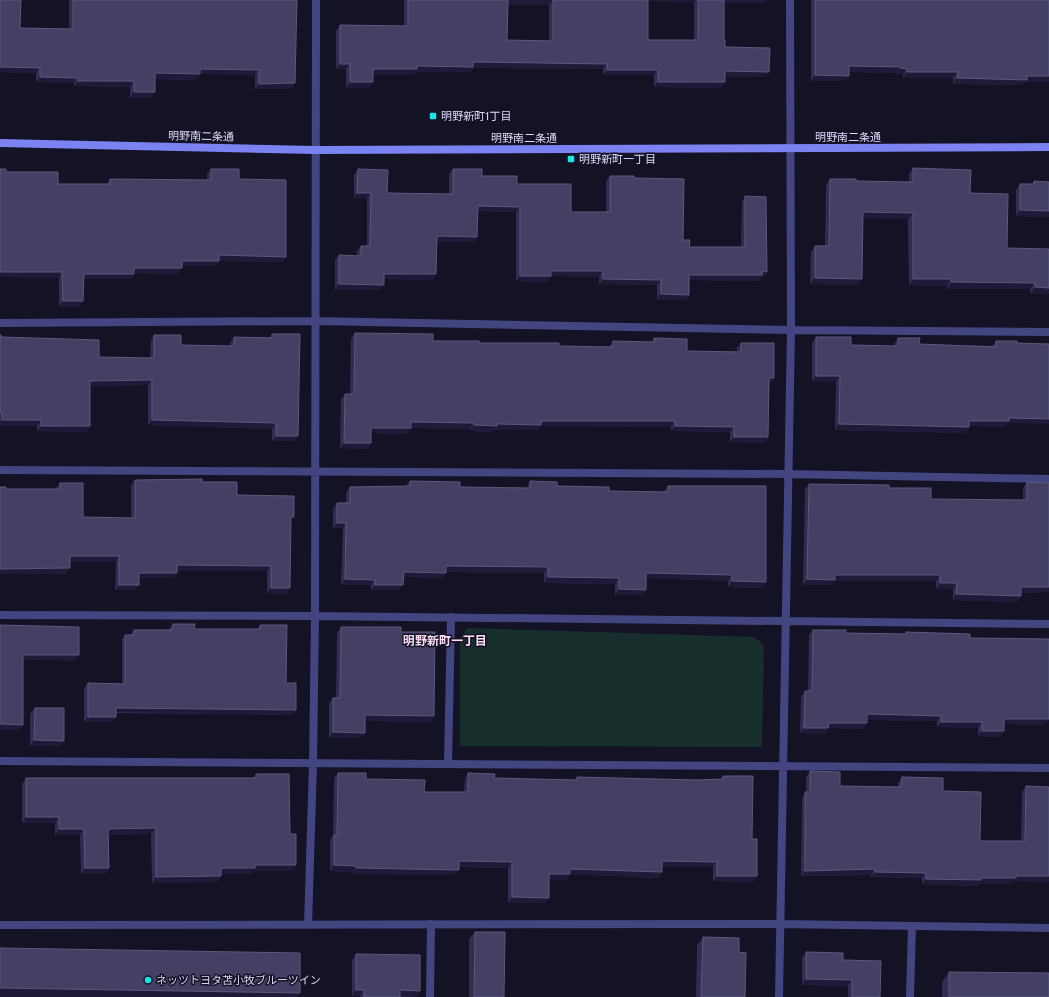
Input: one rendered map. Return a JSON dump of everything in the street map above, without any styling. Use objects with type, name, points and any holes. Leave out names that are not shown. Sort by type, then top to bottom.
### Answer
[{"type":"street","points":[[308,925],[313,764],[315,616],[314,472],[316,0]]},
{"type":"street","points":[[779,997],[790,330],[790,0]]},
{"type":"street","name":"明野南二条通","points":[[0,143],[316,150],[1049,147]]},
{"type":"street","points":[[0,322],[315,321],[790,330],[1049,332]]},
{"type":"street","points":[[0,470],[788,474],[1049,479]]},
{"type":"street","points":[[0,615],[315,616],[1049,624]]},
{"type":"street","points":[[448,764],[451,618]]},
{"type":"street","points":[[0,761],[313,764],[782,765],[1049,768]]},
{"type":"street","points":[[430,997],[431,924]]},
{"type":"street","points":[[0,925],[780,924],[1049,928]]},
{"type":"street","points":[[910,997],[912,926]]},
{"type":"green space","points":[[468,628],[754,637],[764,645],[762,747],[460,746],[460,638]]},
{"type":"building","points":[[0,0],[21,0],[20,28],[73,29],[73,0],[297,0],[295,83],[259,84],[259,70],[200,69],[200,74],[155,73],[155,92],[134,92],[134,81],[78,81],[78,78],[40,77],[40,68],[0,67]]},
{"type":"building","points":[[408,0],[508,0],[507,40],[553,41],[553,0],[648,0],[648,40],[698,40],[698,0],[724,0],[725,47],[770,48],[769,72],[725,71],[725,82],[658,82],[658,70],[607,70],[607,64],[473,62],[473,67],[417,66],[417,69],[373,69],[373,82],[350,82],[350,64],[340,64],[340,25],[408,26]]},
{"type":"building","points":[[815,0],[1049,0],[1049,76],[1027,76],[1027,80],[957,78],[958,72],[907,72],[907,69],[900,67],[849,66],[849,76],[815,75]]},
{"type":"building","points":[[913,168],[971,170],[970,193],[1008,194],[1007,248],[1049,249],[1049,288],[1035,287],[1035,283],[951,282],[951,279],[913,279],[913,213],[863,212],[862,279],[815,278],[815,246],[829,246],[830,179],[913,182]]},
{"type":"building","points":[[0,169],[6,169],[6,172],[58,172],[58,184],[110,184],[110,179],[211,180],[211,169],[239,169],[239,179],[286,180],[286,257],[219,255],[219,261],[182,261],[182,268],[134,268],[134,274],[84,274],[83,301],[63,301],[62,272],[0,272]]},
{"type":"building","points":[[358,169],[388,170],[387,193],[453,194],[453,169],[482,169],[482,176],[517,176],[517,184],[571,184],[571,212],[610,212],[610,176],[684,179],[683,240],[690,240],[689,247],[745,247],[745,196],[766,197],[767,272],[763,271],[762,275],[689,275],[689,295],[661,294],[661,280],[603,279],[603,271],[551,271],[551,276],[520,276],[520,207],[478,206],[477,237],[437,236],[436,274],[384,274],[384,285],[339,284],[339,255],[361,256],[361,246],[370,246],[371,193],[357,193]]},
{"type":"building","points":[[1034,181],[1049,182],[1049,211],[1020,210],[1020,184],[1034,184]]},
{"type":"building","points":[[355,333],[433,334],[433,341],[479,341],[479,343],[559,343],[559,346],[613,347],[613,341],[654,342],[654,338],[687,339],[687,351],[741,352],[741,343],[774,343],[774,378],[769,378],[768,437],[734,437],[734,427],[675,426],[675,421],[541,421],[541,425],[497,424],[497,426],[474,425],[474,423],[411,422],[411,428],[371,428],[371,443],[344,443],[345,394],[354,394]]},
{"type":"building","points":[[272,334],[300,334],[298,436],[276,436],[276,423],[152,420],[152,380],[90,381],[90,426],[41,426],[41,420],[2,420],[2,412],[0,412],[0,335],[1,337],[99,340],[99,357],[154,358],[154,335],[181,335],[181,345],[234,346],[234,337],[272,338]]},
{"type":"building","points":[[816,337],[851,337],[851,345],[898,346],[898,338],[920,338],[919,344],[996,347],[996,341],[1017,341],[1016,343],[1049,344],[1049,419],[1009,418],[1009,421],[969,421],[969,427],[839,424],[840,376],[816,376]]},
{"type":"building","points":[[202,479],[202,482],[237,482],[237,495],[294,496],[294,517],[291,517],[290,588],[271,588],[271,566],[177,565],[177,573],[139,573],[139,585],[119,585],[119,556],[70,556],[70,568],[0,569],[0,487],[6,487],[6,489],[60,489],[60,483],[83,483],[83,517],[135,518],[135,480]]},
{"type":"building","points":[[410,481],[460,482],[460,487],[530,488],[530,481],[557,482],[557,486],[609,487],[609,491],[668,492],[668,486],[766,486],[766,582],[732,581],[732,575],[646,573],[646,590],[619,589],[619,578],[548,577],[548,567],[446,566],[446,573],[404,572],[403,585],[375,585],[375,580],[345,579],[346,523],[337,523],[337,503],[350,503],[350,487],[410,486]]},
{"type":"building","points":[[1027,482],[1049,483],[1049,587],[1021,587],[1021,596],[956,594],[957,583],[940,583],[940,575],[835,575],[835,580],[807,579],[809,484],[889,485],[889,488],[931,488],[931,499],[1027,500]]},
{"type":"building","points":[[173,624],[195,624],[194,629],[260,629],[260,625],[287,625],[286,683],[296,683],[296,710],[116,708],[116,717],[88,717],[88,683],[125,684],[125,635],[134,635],[134,630],[172,630]]},
{"type":"building","points":[[0,625],[79,627],[79,655],[23,655],[23,725],[0,724]]},
{"type":"building","points":[[341,627],[401,627],[401,632],[435,632],[434,716],[365,715],[365,733],[333,732],[333,698],[340,698]]},
{"type":"building","points":[[813,630],[846,630],[846,633],[906,634],[906,632],[970,634],[970,638],[1049,639],[1049,719],[1004,719],[1004,731],[982,731],[982,722],[941,722],[941,716],[867,714],[867,723],[829,723],[828,728],[804,728],[805,691],[812,691]]},
{"type":"building","points":[[35,708],[64,708],[64,741],[34,740]]},
{"type":"building","points":[[810,771],[840,772],[840,786],[901,787],[902,777],[943,778],[943,791],[981,792],[980,841],[1025,841],[1026,786],[1049,787],[1049,876],[981,878],[981,880],[926,879],[926,873],[875,872],[875,869],[805,871],[805,792],[810,792]]},
{"type":"building","points":[[338,773],[366,773],[366,779],[425,780],[424,792],[468,792],[468,773],[495,774],[494,778],[577,780],[577,777],[696,780],[723,779],[723,776],[753,776],[752,839],[757,839],[757,876],[717,876],[717,862],[662,861],[662,872],[570,869],[570,874],[549,874],[549,898],[512,897],[512,862],[459,861],[459,870],[356,868],[356,866],[334,865],[334,835],[337,835]]},
{"type":"building","points":[[256,774],[289,774],[290,834],[296,834],[296,865],[255,865],[255,868],[221,868],[221,876],[156,877],[156,828],[108,829],[109,868],[85,868],[84,829],[59,829],[59,817],[26,817],[26,778],[256,778]]},
{"type":"building","points":[[475,932],[505,932],[504,997],[474,997]]},
{"type":"building","points":[[703,937],[739,938],[739,952],[746,953],[745,997],[701,997]]},
{"type":"building","name":"ネッツトヨタ苫小牧ブルーツイン","points":[[0,948],[300,953],[300,993],[0,988]]},
{"type":"building","points":[[806,952],[843,953],[843,960],[881,961],[880,997],[852,997],[852,980],[806,979]]},
{"type":"building","points":[[356,954],[420,955],[420,991],[400,990],[400,997],[364,997],[364,990],[356,990]]},
{"type":"building","points":[[949,972],[1049,973],[1049,997],[949,997]]},
{"type":"place","name":"明野新町1丁目","points":[[433,116]]},
{"type":"place","name":"明野新町一丁目","points":[[571,159]]},
{"type":"place","name":"ネッツトヨタ苫小牧ブルーツイン","points":[[148,980]]},
{"type":"district","name":"明野新町一丁目","points":[[445,641]]}]
